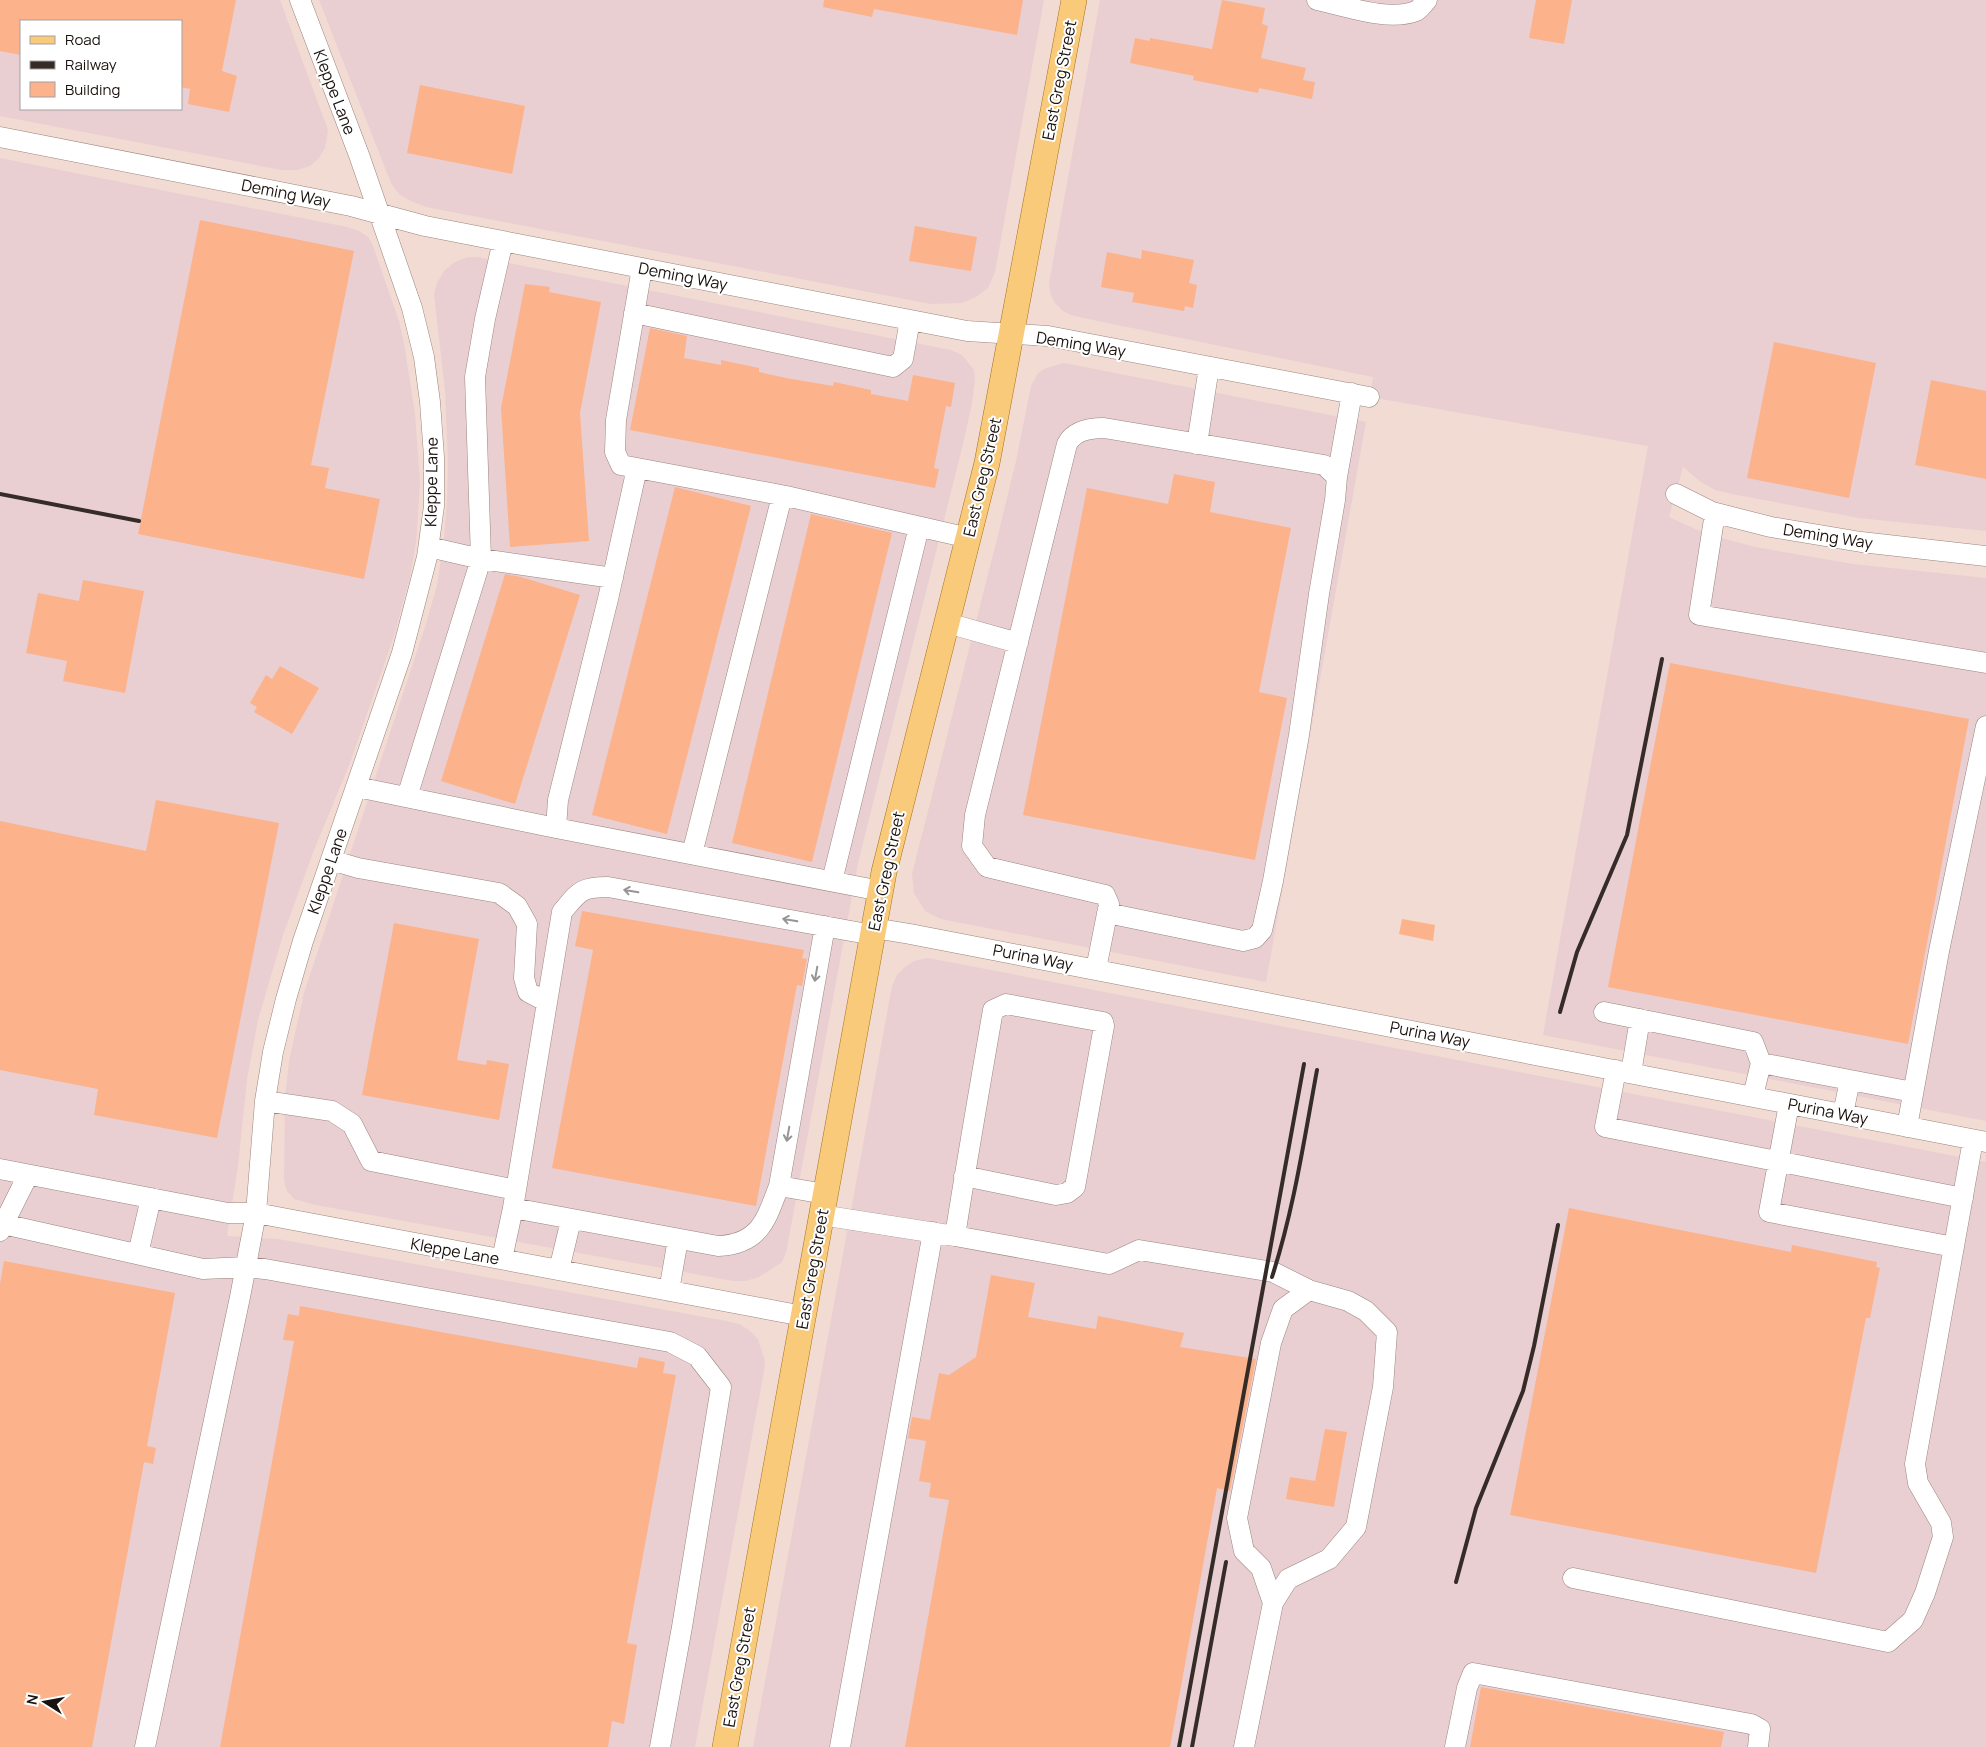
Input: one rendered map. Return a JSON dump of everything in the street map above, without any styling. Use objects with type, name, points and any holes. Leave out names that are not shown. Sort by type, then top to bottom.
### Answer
[{"type":"main road","name":"East Greg Street","points":[[725,1747],[881,890],[901,802],[987,463],[1074,0]]},
{"type":"street","name":"Kleppe Lane","points":[[300,0],[380,214],[412,308],[424,358],[430,402],[434,457],[434,506],[429,547],[417,604],[402,654],[303,941],[286,998],[273,1052],[265,1101],[256,1213],[803,1316]]},
{"type":"street","points":[[1317,0],[1386,15],[1418,10],[1427,0]]},
{"type":"street","name":"Deming Way","points":[[0,137],[351,206],[425,226],[967,331],[1048,336],[1360,395],[1337,477]]},
{"type":"street","points":[[407,797],[481,559],[475,377],[485,319],[503,241]]},
{"type":"street","points":[[642,268],[616,420],[615,452],[621,465],[782,496],[969,538]]},
{"type":"street","points":[[634,312],[893,367],[903,358],[910,320]]},
{"type":"street","points":[[1197,444],[1209,367]]},
{"type":"street","points":[[1096,970],[1107,913],[1109,904],[1105,895],[987,867],[972,846],[975,815],[1069,440],[1079,432],[1091,428],[1104,428],[1324,465],[1337,477],[1335,500],[1319,594],[1299,735],[1273,881],[1262,930],[1254,938],[1243,941],[1107,913]]},
{"type":"street","points":[[556,828],[558,800],[613,578],[637,468]]},
{"type":"street","name":"Deming Way","points":[[1676,494],[1715,513],[1771,527],[1817,536],[1986,556]]},
{"type":"street","points":[[692,854],[782,496]]},
{"type":"street","points":[[1715,513],[1699,615],[1986,663]]},
{"type":"street","points":[[832,881],[919,527]]},
{"type":"street","points":[[429,547],[481,559],[613,578]]},
{"type":"street","points":[[947,623],[1018,643]]},
{"type":"street","points":[[1906,1127],[1939,951],[1986,726]]},
{"type":"street","points":[[357,787],[556,828],[881,890]]},
{"type":"street","points":[[331,860],[358,868],[499,893],[517,906],[527,924],[524,978],[528,992],[547,1002],[515,1199],[502,1259]]},
{"type":"street","name":"Purina Way","points":[[547,1002],[562,912],[580,892],[591,887],[608,887],[825,926],[874,931],[1096,970],[1980,1141]]},
{"type":"street","points":[[265,1101],[332,1111],[352,1124],[371,1161],[515,1199],[570,1220],[718,1246],[733,1246],[751,1237],[766,1221],[779,1186],[825,926]]},
{"type":"street","points":[[955,1236],[964,1176],[993,1010],[1006,1004],[1103,1022],[1104,1026],[1075,1187],[1067,1193],[1056,1195],[964,1176]]},
{"type":"street","points":[[1604,1012],[1753,1042],[1761,1063],[1753,1096]]},
{"type":"street","points":[[1640,1019],[1605,1127],[1963,1198]]},
{"type":"street","points":[[1761,1063],[1913,1092]]},
{"type":"street","points":[[1843,1114],[1850,1080]]},
{"type":"street","points":[[1790,1104],[1769,1212],[1954,1247]]},
{"type":"street","points":[[1573,1578],[1888,1642],[1913,1620],[1925,1593],[1943,1537],[1941,1523],[1918,1482],[1914,1464],[1963,1198],[1980,1141]]},
{"type":"street","points":[[0,1169],[228,1213],[256,1213],[145,1747]]},
{"type":"street","points":[[28,1175],[2,1227],[203,1269],[246,1267],[309,1276],[604,1329],[670,1342],[697,1356],[721,1387],[682,1627],[660,1747]]},
{"type":"street","points":[[779,1186],[823,1205],[933,1232],[1109,1264],[1139,1250],[1273,1272],[1309,1290],[1348,1301],[1366,1311],[1387,1332],[1383,1387],[1356,1527],[1329,1559],[1288,1579],[1273,1603],[1244,1747]]},
{"type":"street","points":[[138,1254],[151,1198]]},
{"type":"street","points":[[559,1270],[570,1220]]},
{"type":"street","points":[[840,1747],[933,1232]]},
{"type":"street","points":[[669,1291],[678,1239]]},
{"type":"street","points":[[1273,1603],[1261,1568],[1244,1551],[1237,1518],[1271,1343],[1283,1309],[1309,1290]]},
{"type":"street","points":[[1455,1747],[1467,1688],[1473,1673],[1751,1724],[1760,1729],[1758,1747]]},
{"type":"shaded area","points":[[0,0],[280,0],[328,130],[325,148],[319,158],[310,166],[297,170],[282,170],[0,116]]},
{"type":"shaded area","points":[[319,0],[1044,0],[995,272],[988,288],[976,297],[962,303],[931,304],[426,207],[411,201],[399,194],[391,183]]},
{"type":"shaded area","points":[[1100,0],[1986,0],[1986,531],[1859,518],[1732,494],[1715,490],[1701,482],[1683,467],[1669,517],[1704,533],[1755,547],[1853,564],[1986,578],[1986,1121],[1543,1035],[1648,446],[1370,397],[1373,377],[1083,318],[1063,311],[1054,302],[1049,283]]},
{"type":"shaded area","points":[[0,158],[347,227],[367,236],[372,243],[399,321],[415,414],[420,482],[416,543],[410,577],[394,636],[350,763],[314,850],[283,935],[258,1020],[247,1079],[238,1166],[227,1236],[278,1239],[726,1321],[739,1324],[758,1339],[765,1361],[764,1371],[695,1747],[0,1747]]},
{"type":"shaded area","points":[[468,257],[477,257],[602,281],[951,350],[962,355],[974,370],[975,379],[972,403],[963,444],[858,863],[786,1253],[782,1262],[759,1277],[745,1281],[733,1281],[316,1205],[294,1199],[287,1191],[284,1181],[285,1098],[289,1061],[304,993],[426,624],[437,585],[444,538],[448,462],[445,391],[434,294],[437,283],[444,271],[455,262]]},
{"type":"shaded area","points":[[1064,363],[1366,422],[1266,982],[941,919],[925,911],[914,893],[912,874],[1000,527],[1031,386],[1038,373],[1046,368]]},
{"type":"shaded area","points":[[928,958],[1986,1162],[1986,1747],[753,1747],[892,986],[897,975],[905,967],[914,961]]},
{"type":"building","points":[[0,0],[236,0],[222,71],[237,76],[229,112],[188,104],[190,89],[182,87],[182,20],[20,20],[20,55],[0,51]]},
{"type":"building","points":[[824,0],[1023,0],[1017,35],[874,9],[872,17],[823,7]]},
{"type":"building","points":[[1222,0],[1265,8],[1262,24],[1268,26],[1261,58],[1306,68],[1303,80],[1315,82],[1312,99],[1259,88],[1258,93],[1193,80],[1194,76],[1130,63],[1135,38],[1150,41],[1150,38],[1212,49]]},
{"type":"building","points":[[1536,0],[1572,0],[1564,44],[1529,38]]},
{"type":"building","points":[[420,85],[525,106],[512,174],[407,153]]},
{"type":"building","points":[[200,220],[354,251],[311,465],[329,468],[325,488],[380,499],[364,579],[138,534]]},
{"type":"building","points":[[915,226],[977,237],[971,271],[909,261]]},
{"type":"building","points":[[1142,250],[1194,260],[1189,283],[1197,285],[1193,308],[1185,306],[1184,311],[1132,302],[1134,293],[1101,287],[1107,252],[1141,259]]},
{"type":"building","points":[[525,284],[550,287],[549,292],[601,302],[580,413],[589,541],[510,547],[501,408]]},
{"type":"building","points":[[650,328],[687,336],[684,358],[721,365],[721,360],[759,368],[759,372],[786,378],[833,386],[834,382],[871,390],[871,394],[908,401],[913,375],[955,383],[951,407],[946,406],[934,468],[939,469],[935,488],[630,430]]},
{"type":"building","points":[[1774,342],[1876,363],[1849,498],[1747,478]]},
{"type":"building","points":[[1931,380],[1986,391],[1986,479],[1915,465]]},
{"type":"building","points":[[1174,474],[1215,482],[1210,512],[1291,528],[1259,692],[1287,698],[1255,860],[1023,815],[1087,488],[1168,504]]},
{"type":"building","points":[[675,487],[751,506],[667,834],[592,815]]},
{"type":"building","points":[[811,514],[892,533],[812,862],[732,843]]},
{"type":"building","points":[[505,574],[580,595],[515,804],[441,781]]},
{"type":"building","points":[[83,580],[144,591],[125,693],[63,681],[67,661],[26,653],[38,593],[79,601]]},
{"type":"building","points":[[1670,663],[1969,719],[1908,1044],[1608,987]]},
{"type":"building","points":[[280,666],[319,688],[292,734],[254,712],[257,707],[250,703],[266,675],[272,679]]},
{"type":"building","points":[[156,800],[279,823],[217,1138],[94,1115],[98,1089],[0,1070],[0,821],[146,851]]},
{"type":"building","points":[[582,911],[804,950],[802,958],[807,959],[802,986],[797,985],[756,1206],[552,1168],[593,950],[575,946]]},
{"type":"building","points":[[1402,919],[1435,925],[1433,941],[1399,934]]},
{"type":"building","points":[[394,923],[479,939],[457,1060],[486,1065],[487,1060],[509,1064],[499,1120],[362,1095]]},
{"type":"building","points":[[1569,1208],[1791,1252],[1792,1245],[1877,1262],[1876,1267],[1880,1268],[1870,1318],[1866,1318],[1816,1573],[1510,1515]]},
{"type":"building","points":[[4,1261],[175,1293],[147,1446],[156,1448],[153,1464],[144,1462],[92,1747],[0,1747],[0,1284]]},
{"type":"building","points":[[991,1275],[1035,1283],[1028,1317],[1096,1329],[1098,1316],[1184,1333],[1180,1347],[1256,1359],[1230,1491],[1217,1488],[1170,1747],[905,1747],[949,1500],[929,1497],[931,1483],[919,1481],[926,1441],[908,1438],[912,1417],[930,1420],[939,1373],[949,1375],[976,1357]]},
{"type":"building","points":[[300,1306],[637,1368],[639,1357],[665,1362],[663,1373],[676,1375],[627,1643],[637,1645],[624,1724],[612,1721],[608,1747],[220,1747],[294,1341],[283,1340],[288,1314],[299,1316]]},
{"type":"building","points":[[1325,1429],[1347,1432],[1334,1507],[1286,1499],[1290,1477],[1315,1481]]},
{"type":"building","points":[[1481,1687],[1724,1732],[1721,1747],[1470,1747]]},
{"type":"railway","points":[[0,494],[139,521]]},
{"type":"railway","points":[[1560,1012],[1577,952],[1627,835],[1662,659]]},
{"type":"railway","points":[[1179,1747],[1304,1064]]},
{"type":"railway","points":[[1272,1277],[1292,1200],[1317,1070]]},
{"type":"railway","points":[[1456,1582],[1476,1508],[1523,1391],[1558,1225]]},
{"type":"railway","points":[[1192,1747],[1226,1562]]}]
